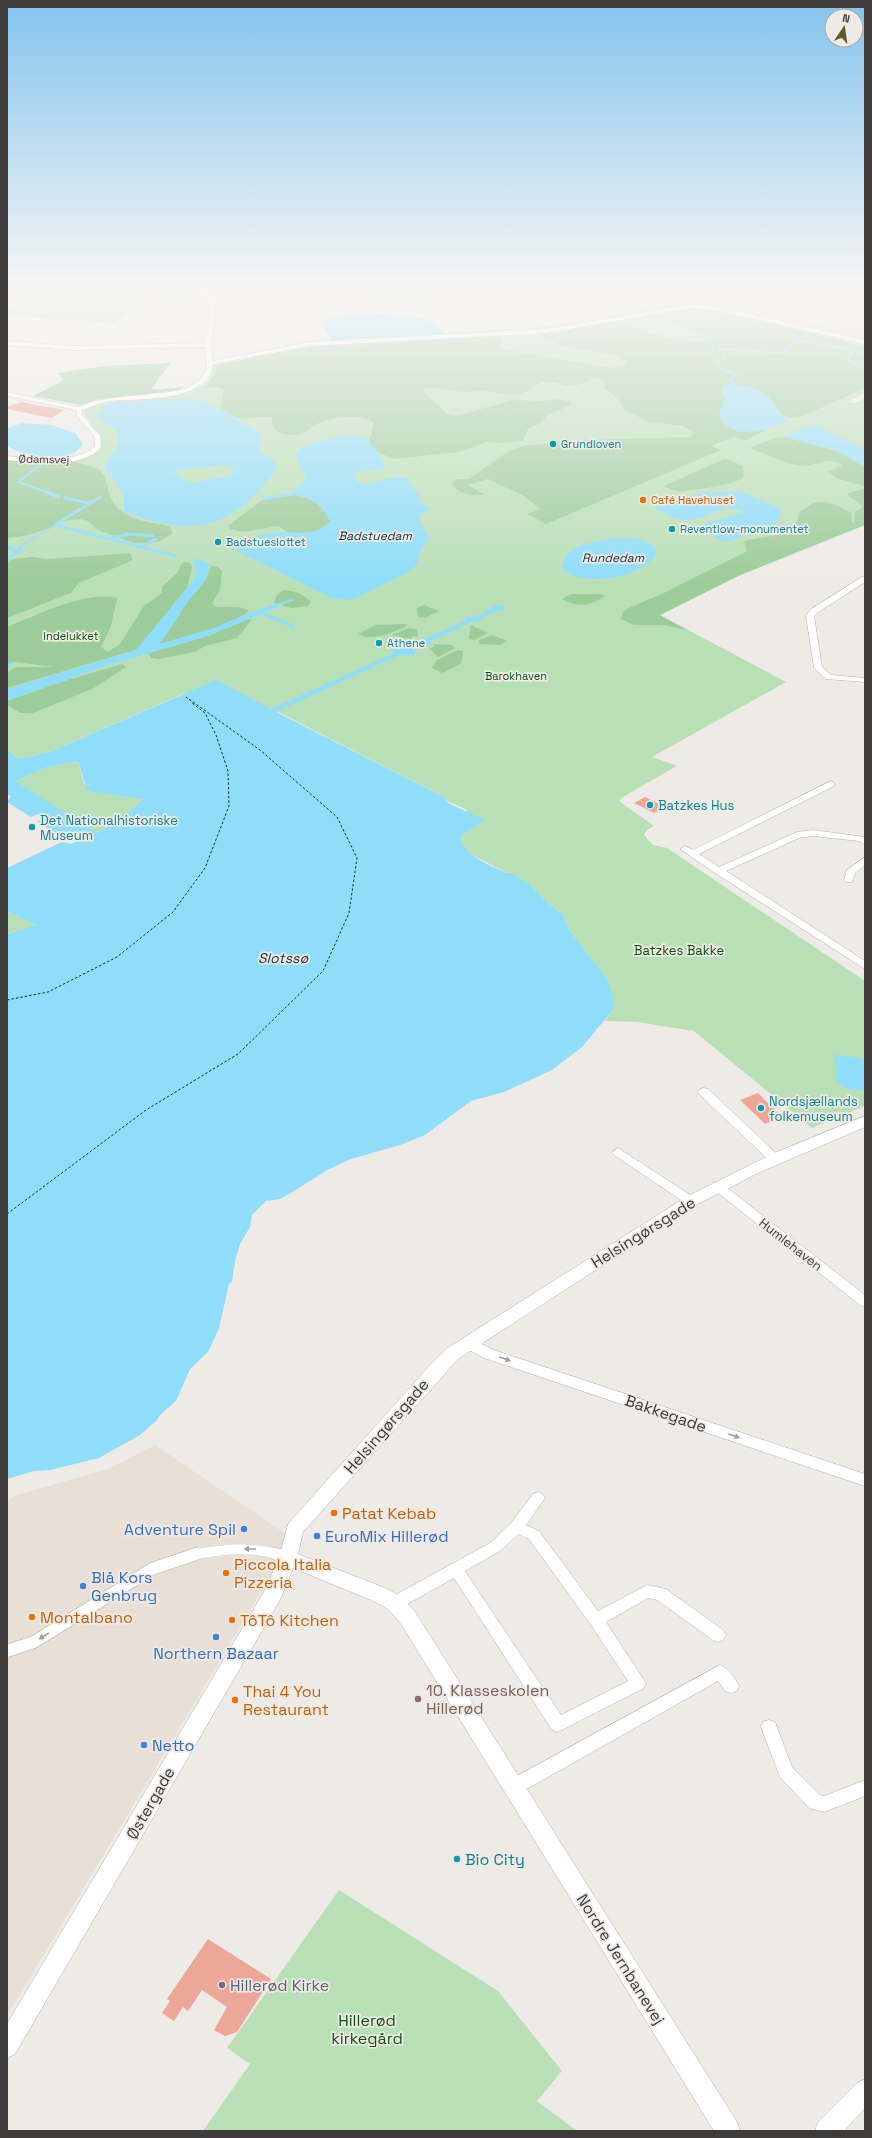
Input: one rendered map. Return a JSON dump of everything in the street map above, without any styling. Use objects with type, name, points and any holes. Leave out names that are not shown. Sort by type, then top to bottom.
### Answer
[{"type":"street","points":[[7,394],[80,409],[92,403],[102,401],[188,390],[197,386]]},
{"type":"street","name":"Ødamsvej","points":[[7,458],[66,460],[88,456],[96,448],[97,436],[79,414],[80,409]]},
{"type":"street","points":[[865,580],[814,611],[810,616],[818,668],[829,677],[865,680]]},
{"type":"street","points":[[831,784],[688,852],[865,966]]},
{"type":"street","points":[[718,871],[797,835],[812,833],[862,839],[865,841]]},
{"type":"street","points":[[849,880],[850,872],[865,860]]},
{"type":"street","points":[[704,1092],[775,1159]]},
{"type":"street","name":"Helsingørsgade","points":[[288,1558],[294,1529],[452,1354],[691,1201],[717,1186],[775,1159],[865,1121]]},
{"type":"street","points":[[618,1152],[691,1201]]},
{"type":"street","name":"Humlehaven","points":[[717,1186],[865,1302]]},
{"type":"street","name":"Bakkegade","points":[[469,1344],[489,1354],[865,1480]]},
{"type":"street","points":[[395,1603],[495,1547],[516,1527],[538,1498]]},
{"type":"street","points":[[456,1569],[558,1725],[638,1683],[596,1620],[534,1535],[516,1527]]},
{"type":"street","points":[[7,1651],[34,1642],[152,1569],[189,1556],[227,1549],[261,1549],[288,1558]]},
{"type":"street","name":"Nordre Jernbanevej","points":[[288,1558],[378,1594],[395,1603],[408,1618],[512,1788],[728,2131]]},
{"type":"street","name":"Østergade","points":[[7,2046],[273,1594],[288,1558]]},
{"type":"street","points":[[596,1620],[647,1591],[661,1594],[718,1635]]},
{"type":"street","points":[[512,1788],[720,1672],[731,1686]]},
{"type":"street","points":[[769,1727],[786,1772],[815,1802],[824,1804],[865,1788]]},
{"type":"street","points":[[827,2131],[865,2091]]},
{"type":"shaded area","points":[[155,1445],[286,1534],[279,1562],[7,2016],[7,1501],[17,1495],[108,1469]]},
{"type":"green space","points":[[53,386],[154,386],[151,390],[185,387],[178,390],[96,400],[80,405],[33,396]]},
{"type":"green space","points":[[202,386],[865,386],[865,392],[848,402],[855,403],[865,398],[865,525],[738,576],[660,615],[786,682],[652,757],[675,765],[675,767],[623,797],[619,801],[654,826],[647,830],[644,835],[653,845],[667,848],[865,981],[865,1106],[812,1128],[694,1031],[637,1022],[605,1021],[613,1010],[607,979],[568,928],[563,914],[550,905],[531,886],[467,852],[462,845],[459,836],[467,831],[467,810],[445,800],[446,798],[276,711],[185,693],[52,751],[19,759],[7,750],[7,458],[58,459],[84,454],[95,449],[102,442],[84,413],[84,409],[98,404],[114,401],[180,394],[194,390]]},
{"type":"green space","points":[[206,386],[535,386],[517,395],[485,391],[467,392],[431,388],[422,390],[447,414],[453,416],[513,400],[544,401],[554,399],[570,401],[571,405],[547,415],[541,423],[528,429],[523,441],[503,443],[485,442],[458,452],[396,459],[376,452],[369,441],[374,423],[369,420],[354,417],[337,418],[317,424],[301,434],[285,434],[276,430],[271,417],[246,419],[237,417],[221,409],[224,389],[218,387],[204,388]]},
{"type":"green space","points":[[604,386],[865,386],[865,388],[798,418],[783,415],[769,396],[725,399],[719,415],[739,432],[767,430],[745,440],[733,437],[711,446],[721,450],[546,524],[527,514],[541,509],[522,495],[488,479],[468,485],[485,495],[466,494],[457,490],[454,486],[452,482],[458,479],[469,479],[509,451],[523,446],[588,440],[690,437],[693,434],[692,431],[683,426],[648,422],[624,409],[618,399],[604,388]]},
{"type":"green space","points":[[785,437],[840,452],[865,467],[865,486],[838,479],[827,472],[842,465],[837,462],[828,461],[799,466],[751,449],[751,447],[774,438]]},
{"type":"green space","points":[[7,459],[80,463],[98,469],[105,477],[110,496],[114,504],[120,510],[127,515],[144,521],[170,526],[172,534],[158,542],[134,543],[98,530],[88,521],[80,519],[62,521],[57,526],[24,536],[7,538]]},
{"type":"green space","points":[[724,459],[731,460],[742,466],[744,474],[742,478],[731,483],[684,491],[675,491],[664,486]]},
{"type":"green space","points":[[865,488],[865,525],[738,576],[660,615],[687,630],[663,625],[634,625],[621,619],[623,612],[627,609],[666,592],[747,551],[744,541],[773,536],[787,531],[793,527],[800,512],[814,503],[831,503],[851,513],[852,522],[854,523],[855,512],[863,507],[847,494]]},
{"type":"green space","points":[[294,495],[312,500],[320,506],[330,521],[316,531],[304,534],[291,533],[278,526],[243,532],[230,529],[229,525],[262,500]]},
{"type":"green space","name":"Indelukket","points":[[130,553],[133,560],[79,583],[71,593],[7,618],[7,564],[13,559],[31,557],[49,559]]},
{"type":"green space","name":"Indelukket","points":[[182,563],[191,563],[192,568],[187,588],[138,649],[7,688],[7,672],[16,667],[55,667],[15,662],[7,664],[7,627],[47,610],[76,601],[90,598],[117,598],[111,626],[101,647],[108,652],[120,644],[144,606],[162,593],[162,587],[177,573]]},
{"type":"green space","points":[[211,566],[218,567],[222,571],[220,590],[212,603],[214,606],[237,607],[249,611],[233,622],[207,632],[168,643],[159,644],[182,608],[206,580]]},
{"type":"green space","points":[[283,590],[305,596],[311,602],[308,606],[292,608],[274,603],[276,596]]},
{"type":"green space","points":[[571,594],[601,594],[605,596],[589,604],[578,605],[562,599]]},
{"type":"green space","points":[[424,605],[439,611],[425,618],[418,617],[417,608]]},
{"type":"green space","points":[[248,619],[252,619],[237,638],[205,646],[195,652],[158,659],[151,658],[149,653],[208,636]]},
{"type":"green space","points":[[405,624],[407,626],[382,636],[370,637],[358,634],[376,625]]},
{"type":"green space","points":[[471,625],[488,633],[474,640],[469,639]]},
{"type":"green space","points":[[409,628],[417,629],[418,637],[413,636],[410,639],[391,635]]},
{"type":"green space","points":[[492,635],[507,641],[500,645],[480,644],[478,641]]},
{"type":"green space","points":[[433,644],[452,645],[455,648],[438,657],[429,648],[435,647]]},
{"type":"green space","points":[[458,650],[463,651],[461,664],[442,673],[432,668],[437,660]]},
{"type":"green space","points":[[122,664],[126,667],[94,688],[33,713],[20,713],[7,705],[7,701],[64,681]]},
{"type":"green space","points":[[78,761],[84,784],[88,783],[89,786],[86,791],[144,798],[120,820],[97,833],[14,781],[45,768]]},
{"type":"green space","points":[[7,911],[36,925],[7,934]]},
{"type":"green space","name":"Hillerød kirkegård","points":[[339,1890],[498,1991],[562,2071],[537,2101],[577,2131],[203,2131],[250,2064],[227,2048]]},
{"type":"water","points":[[724,386],[742,386],[762,391],[772,400],[778,410],[787,417],[786,421],[758,431],[749,432],[731,429],[724,423],[719,415],[725,399],[721,391]]},
{"type":"water","points":[[185,398],[206,403],[234,417],[262,435],[259,451],[273,460],[278,467],[254,495],[238,509],[223,518],[208,524],[193,526],[161,523],[124,512],[124,493],[104,467],[119,444],[117,430],[98,418],[97,414],[104,405]],"holes":[[[225,465],[234,469],[234,475],[192,483],[173,473],[182,469]]]},
{"type":"water","points":[[23,423],[52,425],[75,433],[83,444],[74,453],[68,455],[39,456],[20,452],[7,445],[7,428]]},
{"type":"water","points":[[810,425],[816,426],[865,448],[865,467],[840,452],[785,437]]},
{"type":"water","name":"Badstuedam","points":[[349,435],[363,438],[368,441],[379,455],[385,467],[380,470],[356,472],[353,475],[359,483],[371,483],[395,477],[407,478],[419,496],[420,504],[428,507],[429,510],[420,515],[420,521],[429,538],[419,553],[418,562],[411,571],[356,598],[346,600],[332,598],[236,551],[247,541],[260,535],[312,532],[322,528],[330,521],[319,505],[315,502],[292,494],[307,478],[300,468],[295,454],[304,447],[312,444]]},
{"type":"water","points":[[711,492],[743,492],[781,509],[778,522],[770,527],[725,542],[700,530],[701,525],[742,513],[741,510],[725,508],[705,516],[691,520],[684,520],[677,519],[661,512],[656,508],[693,495]]},
{"type":"water","points":[[63,521],[27,543],[7,564],[7,559],[22,544]]},
{"type":"water","name":"Rundedam","points":[[627,538],[643,540],[655,547],[656,554],[649,562],[639,569],[610,578],[595,579],[581,578],[570,574],[562,567],[570,552],[578,547],[588,543],[609,539]]},
{"type":"water","points":[[198,559],[210,564],[206,580],[182,609],[177,619],[159,644],[214,628],[246,614],[291,599],[294,600],[208,636],[105,666],[7,701],[7,689],[136,650],[195,578],[197,574],[193,560]]},
{"type":"water","name":"Slotssø","points":[[494,605],[504,605],[505,610],[497,611],[479,619],[483,621],[471,622],[429,642],[429,646],[419,646],[414,649],[416,653],[414,655],[399,655],[276,712],[446,798],[445,800],[450,804],[485,820],[460,836],[466,849],[472,855],[485,863],[506,873],[512,873],[531,886],[550,905],[563,914],[568,928],[607,979],[613,997],[613,1010],[582,1047],[552,1070],[504,1092],[471,1101],[425,1135],[400,1145],[351,1159],[327,1170],[280,1199],[266,1201],[252,1215],[250,1227],[240,1244],[235,1261],[232,1282],[229,1284],[219,1328],[208,1352],[190,1369],[176,1401],[140,1435],[99,1458],[50,1470],[34,1471],[7,1479],[7,934],[36,925],[7,911],[7,868],[62,842],[71,844],[77,841],[78,838],[73,835],[62,837],[38,822],[44,818],[38,814],[31,817],[7,802],[11,796],[7,794],[7,750],[19,759],[52,751],[216,680],[271,709],[394,653],[392,649],[395,646],[409,646],[414,643],[414,640],[423,640],[466,620],[467,616],[474,617],[491,609]],"holes":[[[78,761],[85,784],[88,784],[89,786],[86,787],[86,791],[143,799],[120,820],[97,833],[15,781],[45,768]]]},
{"type":"water","points":[[834,1055],[855,1057],[865,1061],[865,1090],[849,1089],[842,1086],[836,1080],[837,1071]]},
{"type":"building","points":[[21,402],[65,410],[51,418],[7,409],[7,407]]},
{"type":"building","name":"Batzkes Hus","points":[[645,797],[665,807],[654,813],[634,803]]},
{"type":"building","name":"Nordsjællands folkemuseum","points":[[758,1093],[782,1117],[765,1124],[740,1100]]},
{"type":"building","name":"Hillerød Kirke","points":[[208,1939],[271,1979],[237,2032],[225,2036],[214,2030],[227,2007],[202,1990],[188,2011],[183,2007],[174,2021],[162,2013],[170,2001],[167,1999]]},
{"type":"waterway","points":[[43,463],[18,482],[46,492]]},
{"type":"waterway","points":[[44,491],[59,497]]},
{"type":"waterway","points":[[262,499],[292,494]]},
{"type":"waterway","points":[[58,523],[100,497]]},
{"type":"waterway","points":[[65,498],[89,503]]},
{"type":"waterway","points":[[55,525],[140,547]]},
{"type":"waterway","points":[[110,538],[130,534],[153,536]]},
{"type":"waterway","points":[[140,547],[156,539]]},
{"type":"waterway","points":[[7,547],[19,551]]},
{"type":"waterway","points":[[140,547],[176,556]]},
{"type":"waterway","points":[[259,612],[293,626]]},
{"type":"waterway","points":[[7,666],[11,663]]},
{"type":"ferry route","points":[[7,1214],[146,1110],[238,1054],[323,971],[349,913],[357,858],[337,817],[260,750],[186,697]]},
{"type":"ferry route","points":[[7,1000],[48,992],[117,957],[173,912],[205,868],[229,806],[228,771],[216,735],[205,713],[192,703]]},
{"type":"place","name":"Grundloven","points":[[553,444]]},
{"type":"place","name":"Café Havehuset","points":[[643,500]]},
{"type":"place","name":"Reventlow-monumentet","points":[[672,529]]},
{"type":"place","name":"Badstueslottet","points":[[218,542]]},
{"type":"place","name":"Athene","points":[[379,643]]},
{"type":"place","name":"Batzkes Hus","points":[[650,805]]},
{"type":"place","name":"Det Nationalhistoriske Museum","points":[[32,827]]},
{"type":"place","name":"Nordsjællands folkemuseum","points":[[761,1108]]},
{"type":"place","name":"Patat Kebab","points":[[334,1513]]},
{"type":"place","name":"Adventure Spil","points":[[244,1529]]},
{"type":"place","name":"EuroMix Hillerød","points":[[317,1536]]},
{"type":"place","name":"Piccola Italia Pizzeria","points":[[226,1573]]},
{"type":"place","name":"Blå Kors Genbrug","points":[[83,1586]]},
{"type":"place","name":"Montalbano","points":[[32,1617]]},
{"type":"place","name":"TôTô Kitchen","points":[[232,1620]]},
{"type":"place","name":"Northern Bazaar","points":[[216,1637]]},
{"type":"place","name":"10. Klasseskolen Hillerød","points":[[418,1699]]},
{"type":"place","name":"Thai 4 You Restaurant","points":[[235,1700]]},
{"type":"place","name":"Netto","points":[[144,1745]]},
{"type":"place","name":"Bio City","points":[[457,1859]]},
{"type":"place","name":"Hillerød Kirke","points":[[222,1985]]},
{"type":"park label","name":"Barokhaven","points":[[516,676]]},
{"type":"park label","name":"Batzkes Bakke","points":[[679,950]]}]
